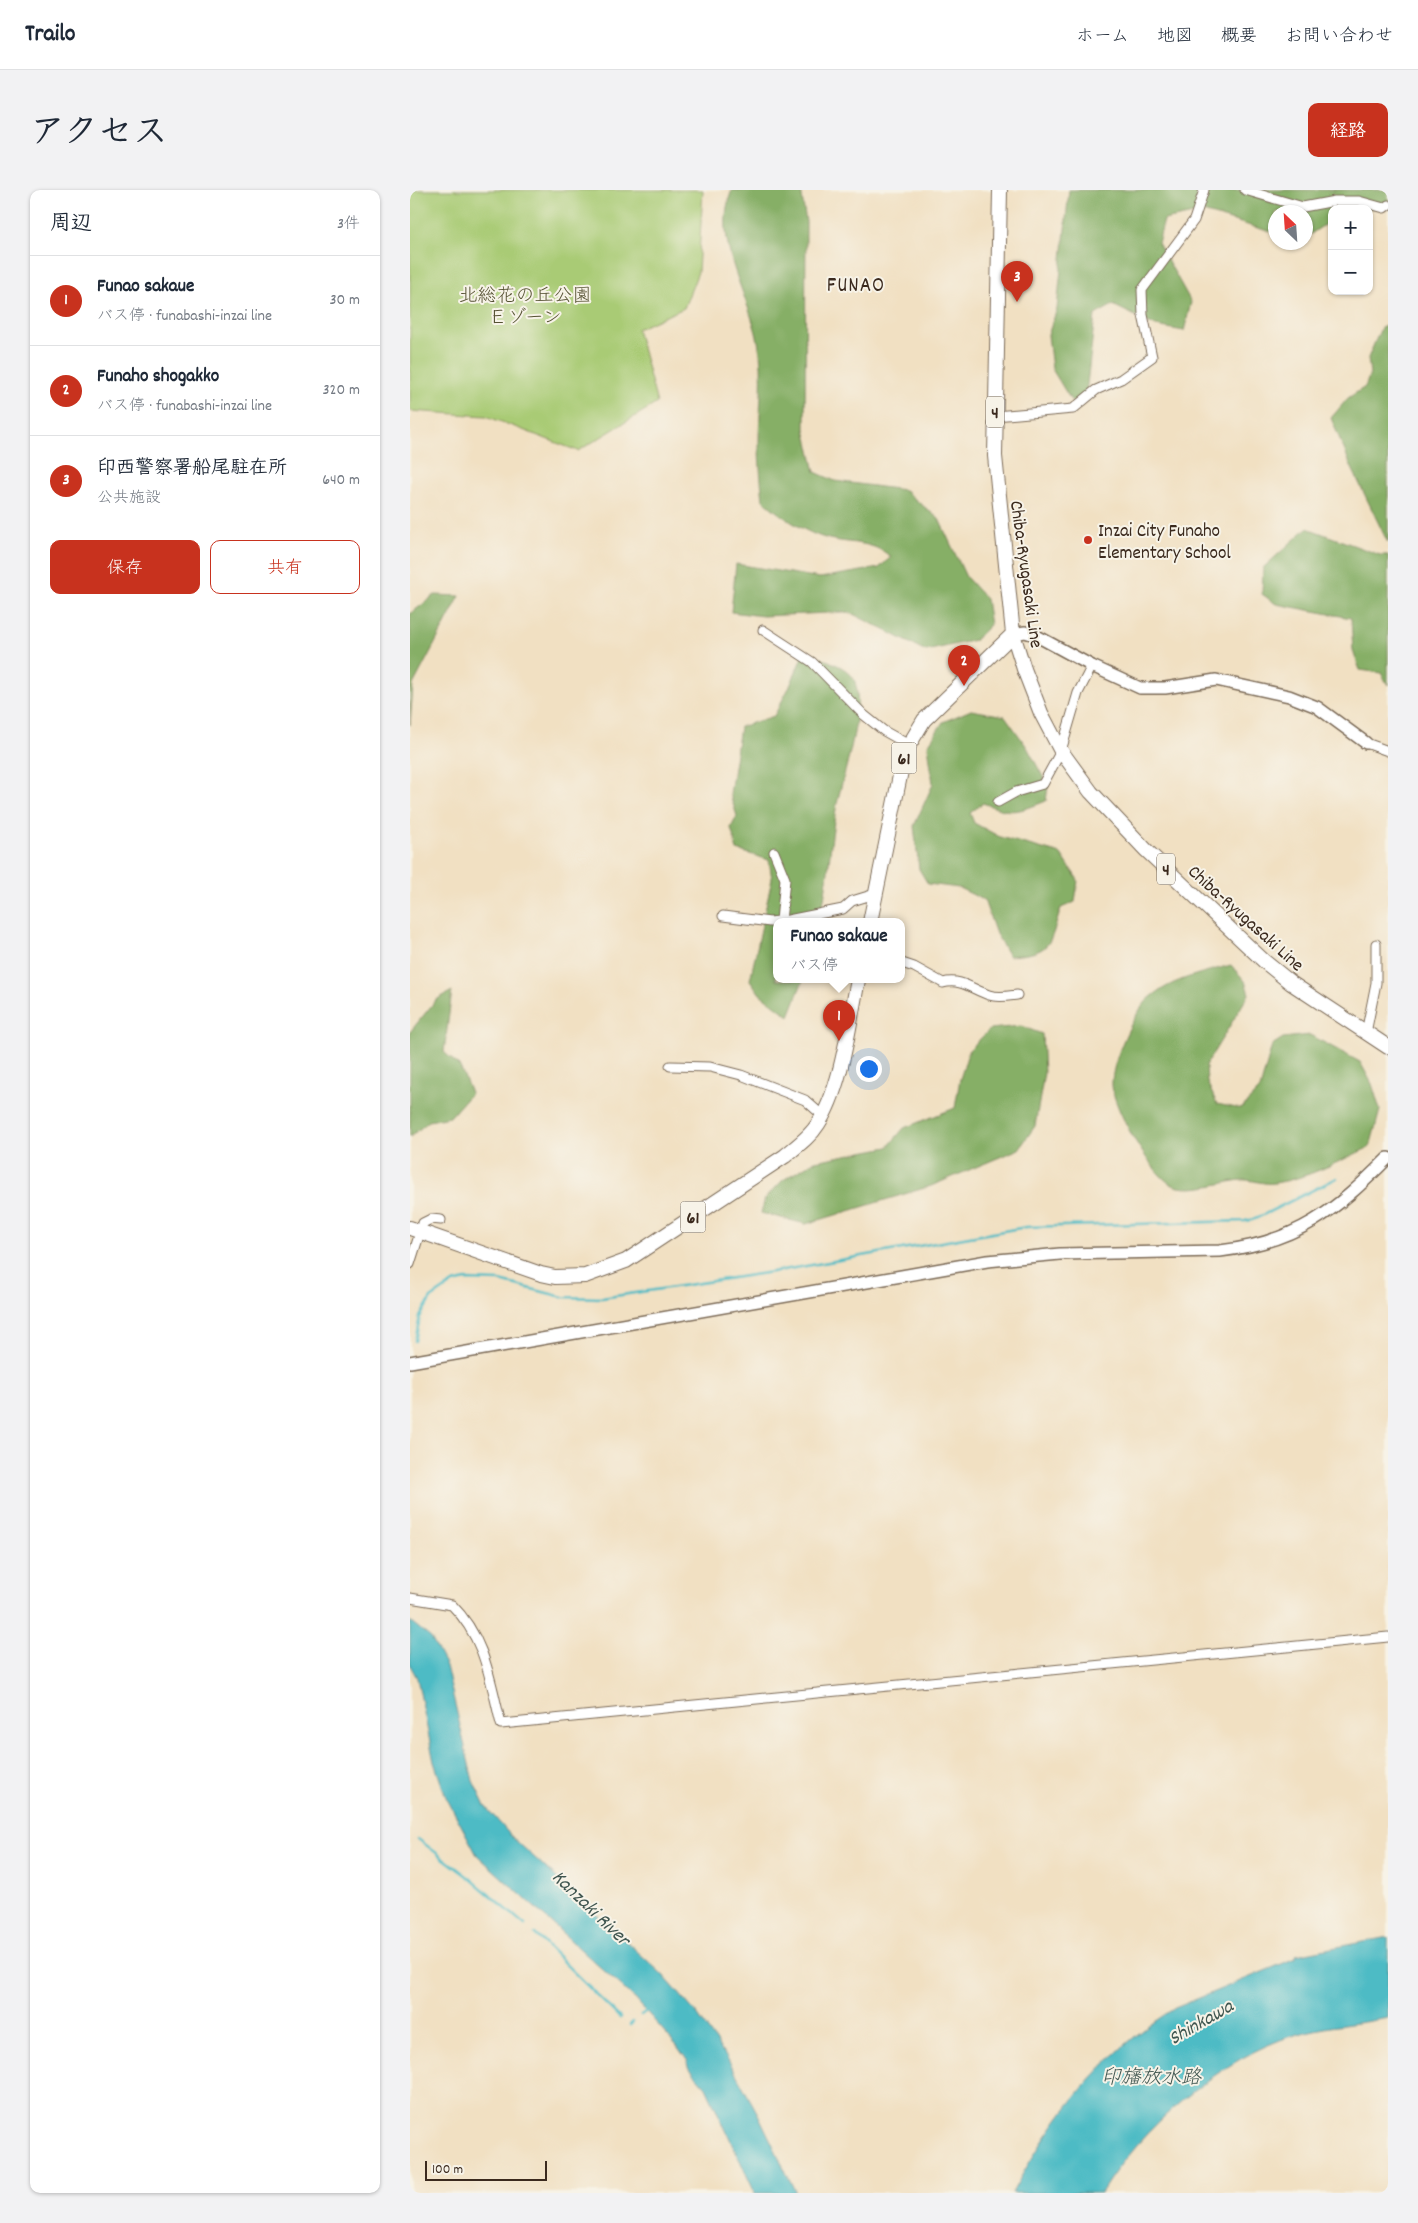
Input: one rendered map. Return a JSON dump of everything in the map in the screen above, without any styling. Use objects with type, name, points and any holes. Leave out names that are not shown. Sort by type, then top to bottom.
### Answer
[{"type":"main road","name":"Chiba-Ryugasaki Line","points":[[1000,190],[995,416],[995,456],[999,510],[1013,634],[1033,693],[1050,732],[1061,751],[1110,814],[1239,938],[1291,984],[1388,1047]]},
{"type":"main road","name":"61","points":[[871,918],[902,766],[909,745],[924,720],[1013,634]]},
{"type":"main road","name":"61","points":[[415,1230],[541,1274],[555,1277],[590,1275],[626,1261],[785,1156],[808,1137],[823,1116],[836,1086],[858,983]]},
{"type":"street","points":[[995,416],[1073,408],[1096,390],[1121,379],[1152,357],[1143,315],[1142,290],[1194,220],[1204,190]]},
{"type":"street","points":[[1245,190],[1303,207],[1334,201],[1359,201],[1384,208],[1388,206]]},
{"type":"street","points":[[763,630],[812,662],[864,715],[884,731],[909,745]]},
{"type":"street","points":[[1013,634],[1025,632],[1035,635],[1092,666],[1140,688],[1166,688],[1216,680],[1289,696],[1317,707],[1366,743],[1388,751]]},
{"type":"street","points":[[998,802],[1016,792],[1043,784],[1061,751],[1078,693],[1092,666]]},
{"type":"street","points":[[774,852],[786,878],[780,918]]},
{"type":"street","points":[[796,918],[843,909],[852,902],[875,894]]},
{"type":"street","points":[[723,916],[739,920],[773,921]]},
{"type":"street","points":[[1366,1032],[1376,983],[1376,944]]},
{"type":"street","points":[[905,964],[943,983],[951,981],[962,983],[991,996],[1017,995]]},
{"type":"street","points":[[670,1066],[710,1068],[741,1075],[805,1100],[823,1116]]},
{"type":"street","points":[[410,1362],[987,1261],[1060,1254],[1220,1251],[1242,1248],[1286,1236],[1323,1216],[1356,1190],[1388,1158]]},
{"type":"street","points":[[410,1264],[415,1230],[427,1220],[441,1220]]},
{"type":"street","points":[[410,1598],[452,1604],[472,1627],[485,1658],[501,1724],[1388,1637]]},
{"type":"green space","name":"北総花の丘公園 Ｅゾーン","points":[[410,190],[703,190],[698,272],[684,308],[637,329],[657,403],[578,451],[486,416],[410,411]]},
{"type":"green space","points":[[732,190],[801,190],[806,222],[805,429],[815,472],[835,481],[904,490],[939,519],[966,577],[986,599],[990,625],[975,640],[926,651],[849,612],[763,616],[731,612],[736,564],[820,578],[879,568],[891,557],[875,547],[814,534],[791,522],[763,500],[759,450],[760,354],[753,322],[728,247],[727,209]]},
{"type":"green space","points":[[1069,190],[1388,190],[1388,203],[1373,208],[1373,205],[1328,205],[1328,223],[1313,232],[1313,205],[1268,205],[1268,231],[1203,212],[1164,220],[1158,243],[1191,302],[1184,331],[1156,326],[1113,305],[1095,315],[1086,393],[1072,402],[1052,369],[1048,335],[1057,309]]},
{"type":"green space","points":[[1388,325],[1388,543],[1351,466],[1331,418],[1348,398],[1365,387],[1370,374],[1368,358],[1381,328]]},
{"type":"green space","points":[[1307,528],[1380,555],[1388,555],[1388,685],[1381,673],[1360,670],[1353,651],[1351,618],[1276,604],[1262,594],[1263,568]]},
{"type":"green space","points":[[435,595],[460,596],[413,685],[410,725],[410,614]]},
{"type":"green space","points":[[804,652],[840,667],[852,676],[857,695],[857,711],[852,745],[836,809],[825,894],[820,918],[773,918],[773,983],[802,983],[789,1016],[760,994],[750,980],[772,879],[769,860],[737,850],[731,828],[737,816],[730,794],[740,727],[774,716],[790,686]]},
{"type":"green space","points":[[971,710],[1005,716],[1027,747],[1048,786],[1046,801],[1021,810],[1008,811],[983,803],[970,813],[974,823],[1000,837],[1061,854],[1078,880],[1075,902],[1061,908],[1051,939],[1041,950],[1034,953],[1009,956],[996,934],[984,900],[959,888],[928,884],[919,869],[914,826],[933,784],[928,745],[943,722]]},
{"type":"green space","points":[[1231,965],[1245,981],[1249,994],[1206,1065],[1207,1082],[1217,1104],[1241,1109],[1260,1089],[1272,1045],[1283,1038],[1310,1035],[1360,1062],[1372,1084],[1380,1110],[1370,1147],[1312,1173],[1288,1181],[1271,1183],[1241,1180],[1196,1188],[1178,1187],[1162,1177],[1153,1167],[1134,1139],[1114,1095],[1113,1075],[1119,1051],[1138,1013],[1151,997],[1179,981]]},
{"type":"green space","points":[[452,991],[444,1052],[460,1067],[471,1093],[450,1117],[429,1121],[410,1137],[410,1032],[436,1000]]},
{"type":"green space","points":[[1021,1026],[1042,1034],[1044,1073],[1035,1126],[1019,1149],[931,1186],[806,1224],[761,1213],[765,1199],[783,1180],[815,1161],[888,1147],[904,1128],[955,1108],[960,1079],[969,1050],[990,1029]]},
{"type":"water","points":[[410,1621],[431,1638],[446,1666],[473,1781],[485,1806],[512,1837],[662,1974],[697,2014],[729,2061],[758,2114],[796,2193],[755,2193],[706,2087],[690,2069],[687,2060],[677,2046],[636,2000],[477,1855],[446,1797],[434,1762],[417,1678],[410,1665]]},
{"type":"water","name":"印旛放水路","points":[[1388,1937],[1388,2018],[1329,2027],[1295,2035],[1267,2045],[1239,2060],[1185,2098],[1160,2121],[1137,2144],[1101,2193],[1012,2193],[1044,2139],[1081,2090],[1102,2067],[1148,2026],[1175,2008],[1296,1958],[1296,1955]]},
{"type":"waterway","points":[[415,1341],[420,1317],[431,1298],[453,1283],[466,1280],[500,1281],[563,1297],[602,1298],[772,1272],[1026,1227],[1245,1221],[1255,1219],[1337,1178]]},
{"type":"waterway","points":[[418,1839],[471,1879],[525,1925]]},
{"type":"waterway","points":[[535,1934],[620,2018]]},
{"type":"waterway","points":[[641,2015],[648,2010]]},
{"type":"waterway","points":[[630,2025],[633,2022]]},
{"type":"place","name":"印西警察署船尾駐在所","points":[[1017,302]]},
{"type":"place","name":"Inzai City Funaho Elementary School","points":[[1088,540]]},
{"type":"place","name":"Funaho shogakko","points":[[964,686]]},
{"type":"place","name":"Funao sakaue","points":[[839,1041]]},
{"type":"district","name":"FUNAO","points":[[856,284]]},
{"type":"water label","name":"Kanzaki River","points":[[592,1907]]},
{"type":"water label","name":"Shinkawa","points":[[1200,2021]]}]
